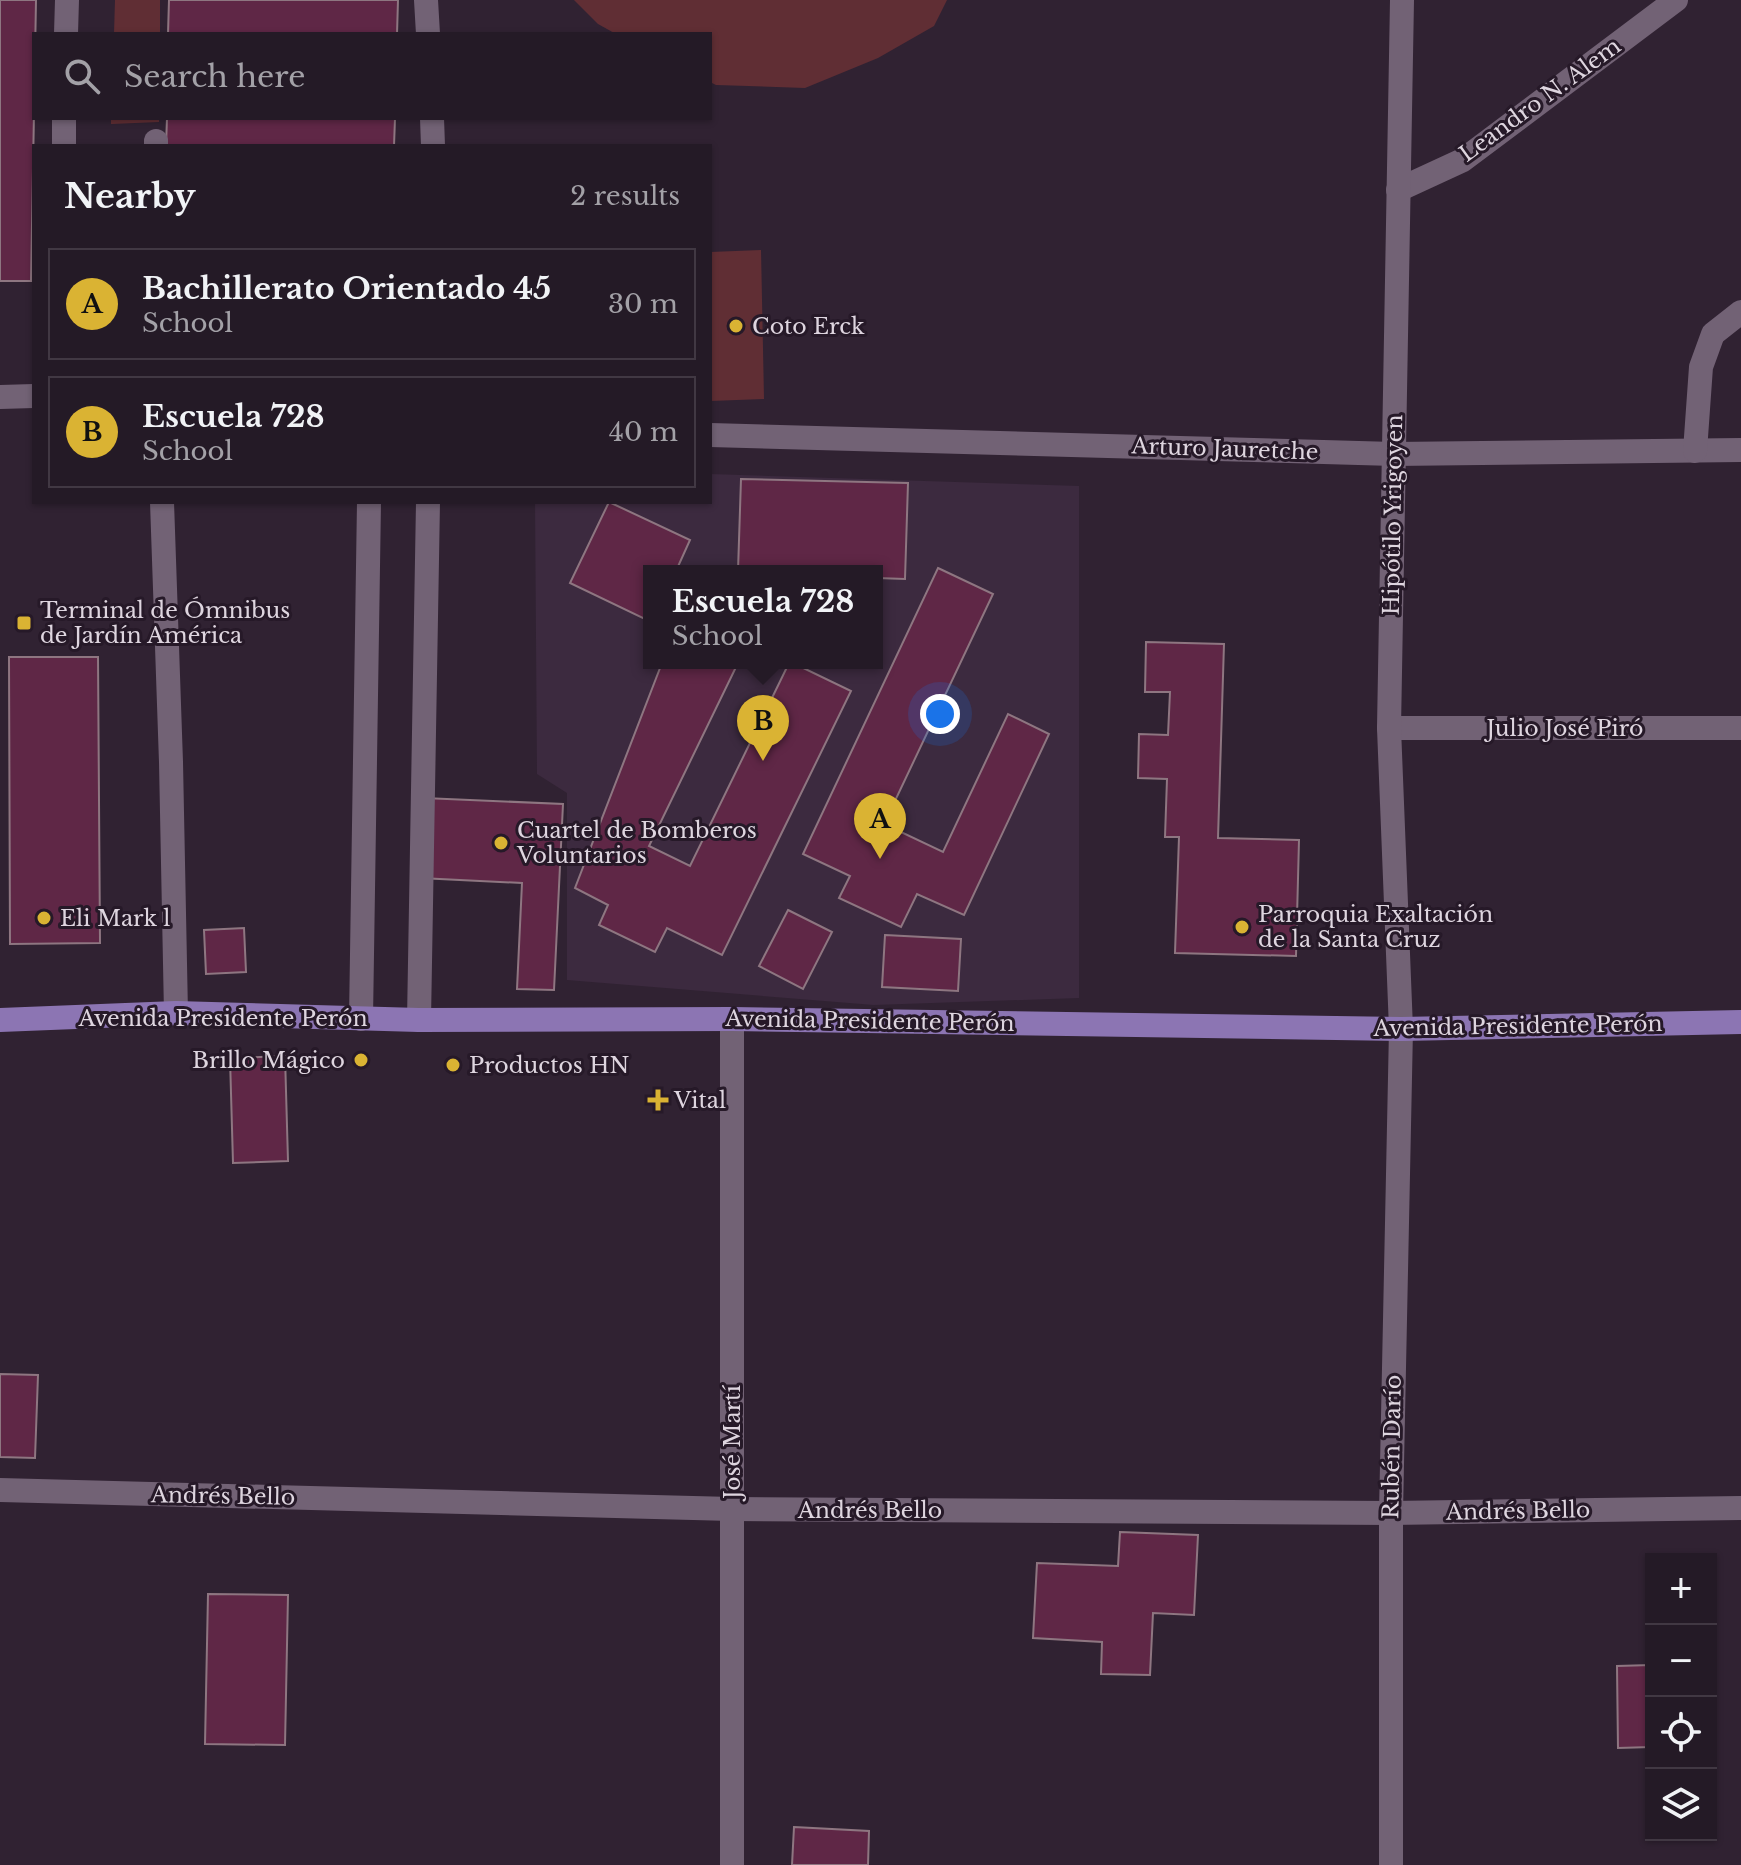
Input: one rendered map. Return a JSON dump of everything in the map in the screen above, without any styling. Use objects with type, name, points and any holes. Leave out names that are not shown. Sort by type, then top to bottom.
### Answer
[{"type":"main road","name":"Avenida Presidente Perón","points":[[0,1020],[176,1013],[419,1020],[732,1019],[1401,1029],[1741,1022]]},
{"type":"street","points":[[66,32],[67,0]]},
{"type":"street","points":[[426,0],[428,32]]},
{"type":"street","name":"Hipótilo Yrigoyen","points":[[1401,1029],[1389,728],[1402,0]]},
{"type":"street","name":"Leandro N. Alem","points":[[1398,190],[1463,160],[1676,0]]},
{"type":"street","points":[[64,120],[64,144]]},
{"type":"street","points":[[432,120],[433,144]]},
{"type":"street","points":[[1695,451],[1701,367],[1713,334],[1741,312]]},
{"type":"street","points":[[0,397],[32,396]]},
{"type":"street","name":"Arturo Jauretche","points":[[712,435],[1394,454],[1741,450]]},
{"type":"street","points":[[162,504],[176,1013]]},
{"type":"street","points":[[361,1019],[369,504]]},
{"type":"street","points":[[419,1020],[428,504]]},
{"type":"street","name":"Julio José Piró","points":[[1389,728],[1741,728]]},
{"type":"street","name":"José Martí","points":[[732,1019],[732,1865]]},
{"type":"street","name":"Rubén Darío","points":[[1391,1865],[1391,1513],[1401,1029]]},
{"type":"street","name":"Andrés Bello","points":[[0,1490],[732,1509],[1391,1513],[1741,1508]]},
{"type":"shaded area","points":[[115,0],[160,0],[160,32],[114,32]]},
{"type":"shaded area","points":[[574,0],[947,0],[934,26],[878,58],[805,88],[712,83],[712,32],[612,32],[598,24]]},
{"type":"shaded area","points":[[111,120],[159,120],[159,122],[111,124]]},
{"type":"shaded area","name":"Coto Erck","points":[[761,250],[764,399],[712,401],[712,252]]},
{"type":"shaded area","points":[[712,474],[1079,486],[1079,998],[874,1005],[567,980],[567,793],[537,774],[535,504],[712,504]]},
{"type":"building","points":[[0,0],[36,0],[35,32],[32,32],[31,281],[0,281]]},
{"type":"building","points":[[169,0],[398,0],[397,32],[168,32]]},
{"type":"building","points":[[167,120],[395,120],[394,144],[166,144]]},
{"type":"building","points":[[741,479],[908,483],[905,579],[883,578],[883,565],[738,565]]},
{"type":"building","points":[[608,504],[690,540],[679,565],[643,565],[643,618],[570,583]]},
{"type":"building","points":[[938,568],[993,594],[884,824],[943,852],[1008,714],[1049,734],[964,915],[917,894],[901,927],[839,898],[850,876],[803,854]]},
{"type":"building","points":[[1146,642],[1224,644],[1218,838],[1299,840],[1296,956],[1175,953],[1179,837],[1165,837],[1167,779],[1138,778],[1139,734],[1168,735],[1170,692],[1145,692]]},
{"type":"building","points":[[9,657],[98,657],[100,943],[10,944]]},
{"type":"building","points":[[660,669],[735,669],[649,846],[690,866],[786,669],[805,669],[851,691],[722,955],[667,928],[655,952],[599,925],[608,905],[575,888]]},
{"type":"building","points":[[424,798],[563,804],[554,990],[517,989],[522,883],[420,878]]},
{"type":"building","points":[[788,910],[832,932],[803,989],[759,966]]},
{"type":"building","points":[[244,928],[246,972],[206,974],[204,930]]},
{"type":"building","points":[[885,935],[961,939],[958,991],[882,987]]},
{"type":"building","points":[[285,1056],[288,1161],[233,1163],[230,1058]]},
{"type":"building","points":[[0,1374],[38,1375],[35,1458],[0,1457]]},
{"type":"building","points":[[1120,1532],[1198,1535],[1194,1615],[1153,1613],[1150,1675],[1101,1674],[1102,1642],[1033,1638],[1037,1563],[1118,1566]]},
{"type":"building","points":[[208,1594],[288,1595],[285,1745],[205,1744]]},
{"type":"building","points":[[1645,1665],[1645,1747],[1618,1748],[1617,1666]]},
{"type":"building","points":[[794,1827],[869,1831],[868,1865],[792,1865]]},
{"type":"place","name":"Coto Erck","points":[[736,326]]},
{"type":"place","name":"Terminal de Ómnibus de Jardín América","points":[[24,623]]},
{"type":"place","name":"Escuela 728","points":[[763,761]]},
{"type":"place","name":"Cuartel de Bomberos Voluntarios","points":[[501,843]]},
{"type":"place","name":"Bachillerato Orientado 45","points":[[880,859]]},
{"type":"place","name":"Eli Mark l","points":[[44,918]]},
{"type":"place","name":"Parroquia Exaltación de la Santa Cruz","points":[[1242,927]]},
{"type":"place","name":"Brillo Mágico","points":[[361,1060]]},
{"type":"place","name":"Productos HN","points":[[453,1065]]},
{"type":"place","name":"Vital","points":[[658,1100]]}]
